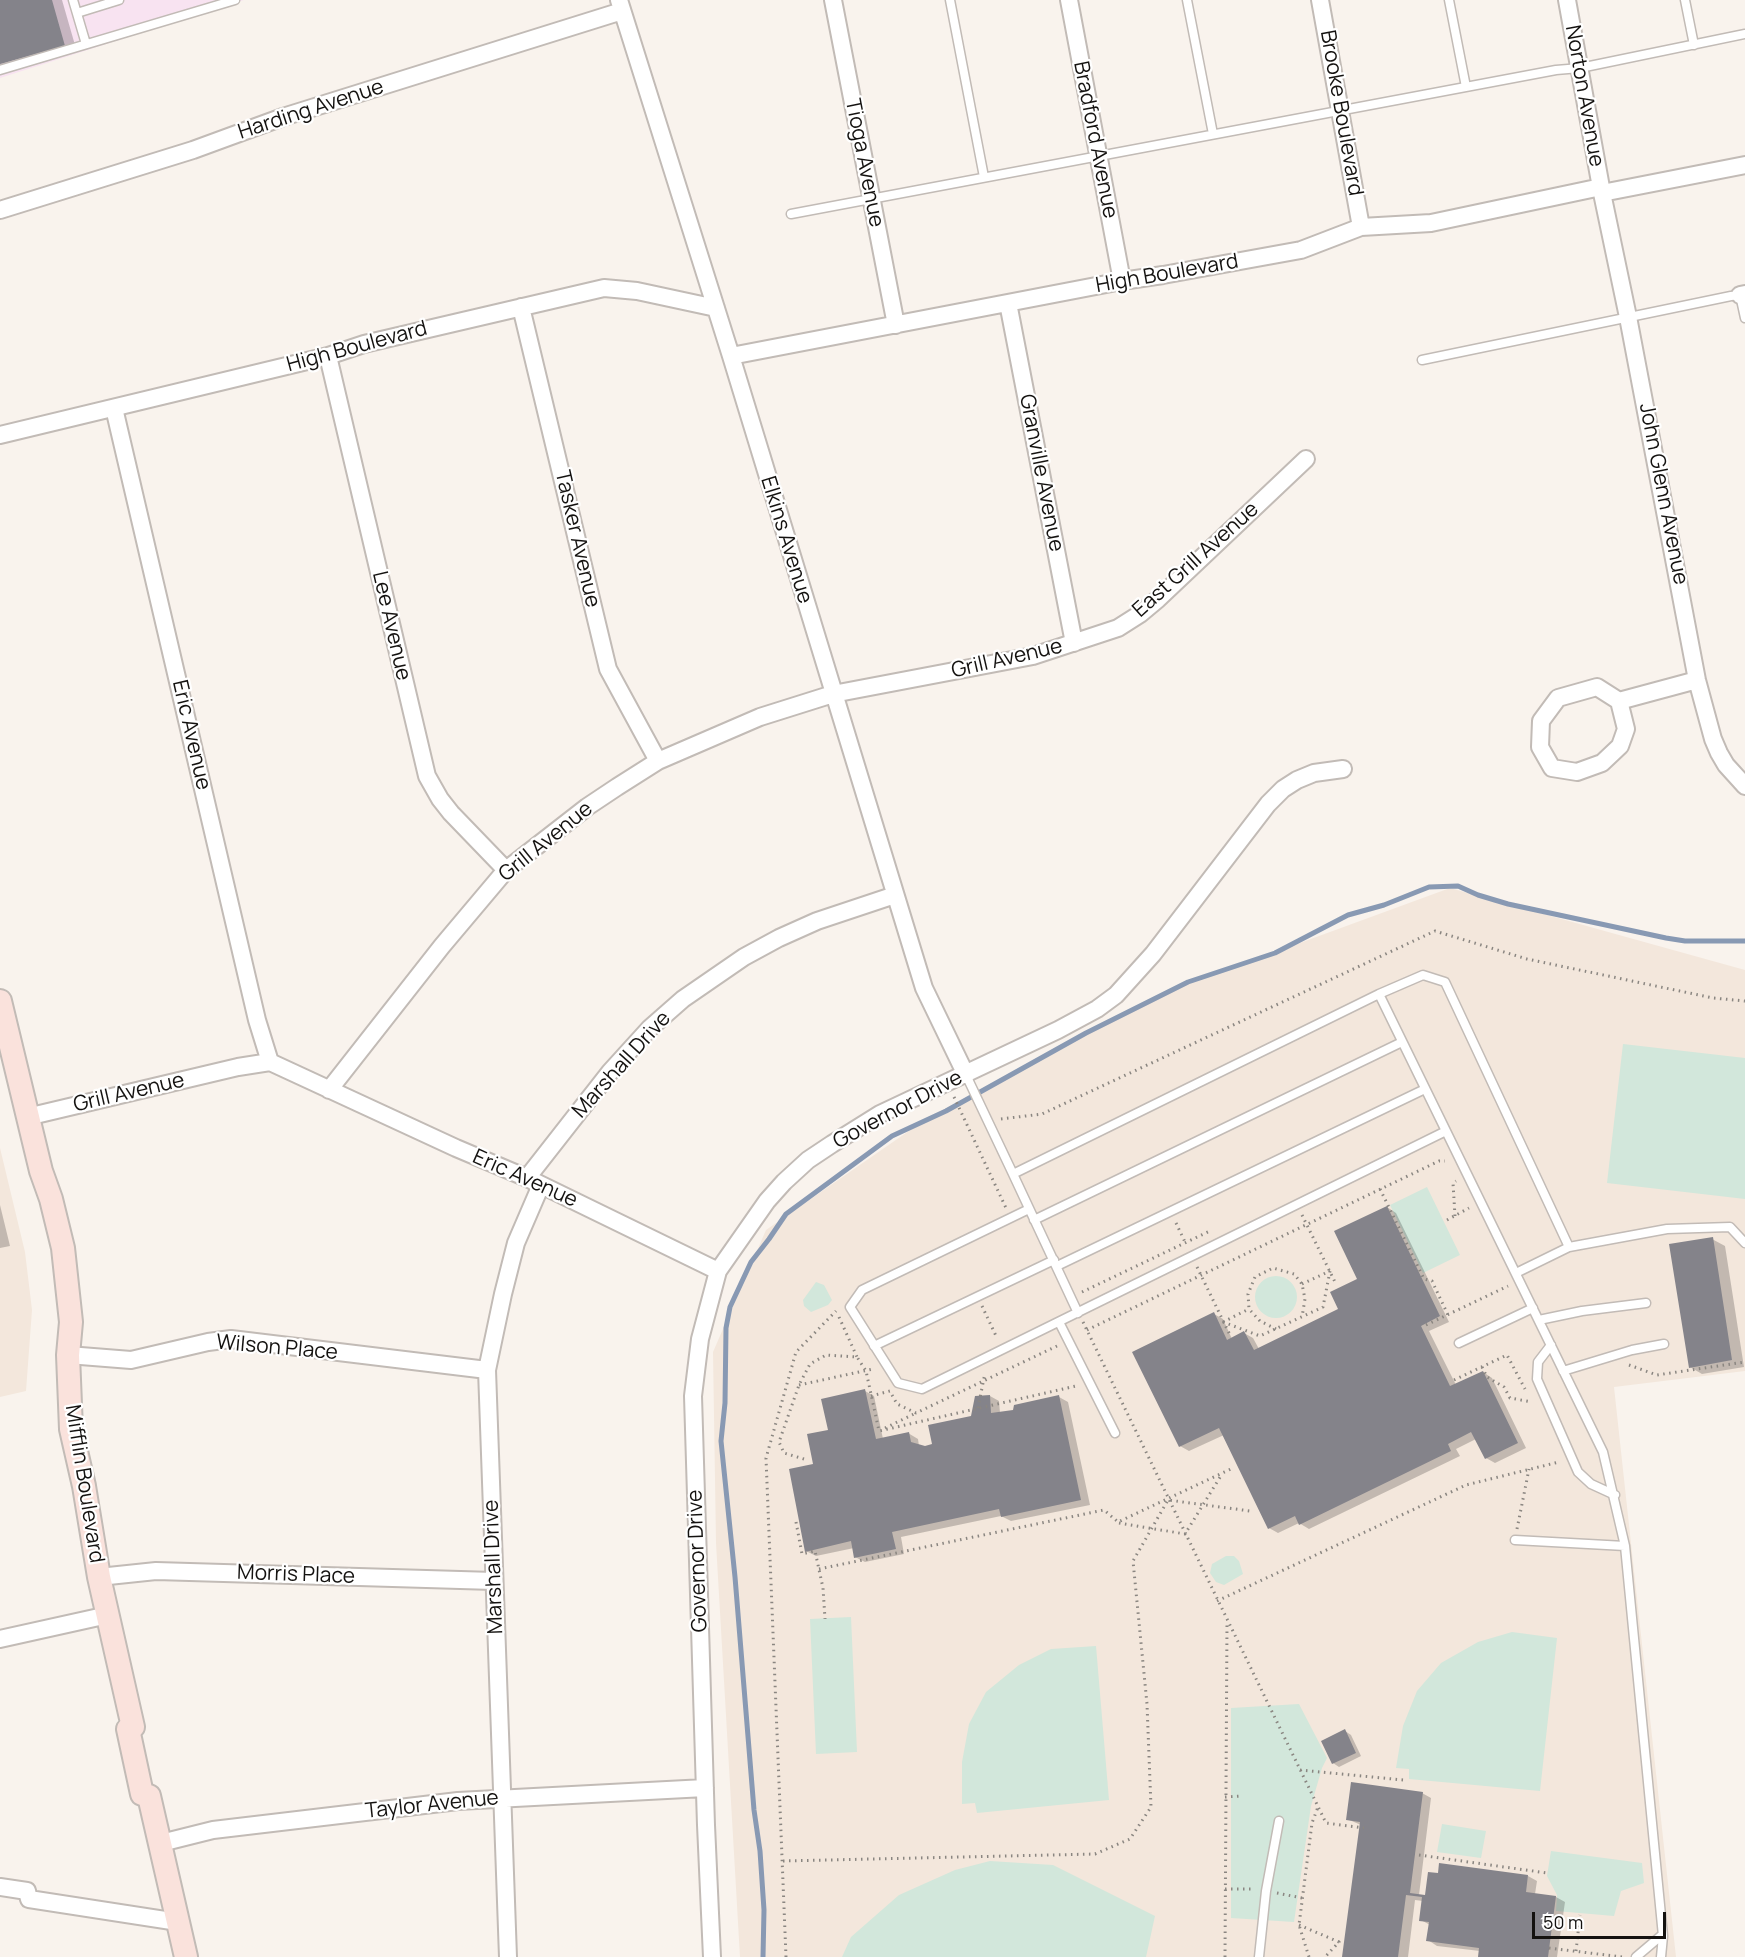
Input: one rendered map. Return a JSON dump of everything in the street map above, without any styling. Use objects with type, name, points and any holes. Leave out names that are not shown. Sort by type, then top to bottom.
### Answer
[{"type":"street","name":"Tioga Avenue","points":[[833,0],[896,325]]},
{"type":"street","name":"Bradford Avenue","points":[[1069,0],[1122,281]]},
{"type":"street","name":"Brooke Boulevard","points":[[1320,0],[1361,227]]},
{"type":"street","name":"Norton Avenue","points":[[1567,0],[1601,190]]},
{"type":"street","name":"Harding Avenue","points":[[0,210],[193,150],[283,117],[620,5]]},
{"type":"street","name":"Elkins Avenue","points":[[620,5],[637,52],[924,988],[966,1075]]},
{"type":"street","name":"High Boulevard","points":[[731,356],[1122,281],[1301,250],[1361,227],[1431,223],[1745,165]]},
{"type":"street","name":"John Glenn Avenue","points":[[1601,190],[1628,317],[1697,680],[1719,753],[1726,765],[1745,786]]},
{"type":"street","name":"High Boulevard","points":[[0,435],[328,356],[364,344],[604,288],[637,291],[716,308]]},
{"type":"street","name":"Granville Avenue","points":[[1008,303],[1074,644]]},
{"type":"street","name":"Tasker Avenue","points":[[521,307],[608,669],[658,761]]},
{"type":"street","name":"Lee Avenue","points":[[328,356],[427,776],[451,813],[506,870]]},
{"type":"street","name":"Eric Avenue","points":[[114,408],[255,1008],[270,1062]]},
{"type":"street","name":"East Grill Avenue","points":[[1074,644],[1118,628],[1140,614],[1306,459]]},
{"type":"street","name":"Grill Avenue","points":[[329,1090],[442,946],[506,870],[587,807],[658,761],[760,717],[833,694],[1033,656],[1074,644]]},
{"type":"street","points":[[1619,701],[1626,729],[1620,746],[1602,763],[1577,772],[1552,768],[1540,747],[1541,721],[1558,698],[1597,687],[1619,701],[1697,680]]},
{"type":"street","name":"Governor Drive","points":[[712,1957],[693,1396],[700,1339],[718,1271],[767,1201],[808,1160],[872,1119],[1058,1030],[1097,1009],[1116,995],[1153,954],[1268,804],[1297,780],[1314,773],[1342,769]]},
{"type":"street","name":"Marshall Drive","points":[[508,1957],[487,1370],[503,1294],[534,1181],[610,1072],[651,1028],[683,999],[744,957],[779,938],[817,921],[895,895]]},
{"type":"street","name":"Mifflin Boulevard","points":[[0,1002],[27,1117],[63,1248],[71,1322],[69,1355],[71,1429],[84,1486],[99,1577],[133,1727],[128,1729],[142,1794],[149,1796],[186,1957]]},
{"type":"street","name":"Grill Avenue","points":[[27,1117],[238,1067],[270,1062]]},
{"type":"street","points":[[270,1062],[329,1090]]},
{"type":"street","name":"Eric Avenue","points":[[329,1090],[534,1181],[718,1271]]},
{"type":"street","name":"Wilson Place","points":[[69,1355],[131,1360],[208,1342],[231,1340],[487,1370]]},
{"type":"street","name":"Morris Place","points":[[99,1577],[156,1571],[494,1581]]},
{"type":"street","points":[[0,1639],[108,1614]]},
{"type":"street","name":"Taylor Avenue","points":[[160,1843],[213,1830],[458,1801],[705,1788]]},
{"type":"street","points":[[0,1887],[27,1891],[29,1899],[178,1922]]},
{"type":"lane","points":[[73,0],[86,44]]},
{"type":"lane","points":[[77,13],[119,0]]},
{"type":"lane","points":[[0,70],[235,0]]},
{"type":"lane","points":[[950,0],[984,177]]},
{"type":"lane","points":[[1187,0],[1213,134]]},
{"type":"lane","points":[[1449,0],[1466,87]]},
{"type":"lane","points":[[1685,0],[1694,45]]},
{"type":"lane","points":[[792,214],[1556,70],[1580,68],[1745,34]]},
{"type":"lane","points":[[1422,360],[1743,294],[1745,318]]},
{"type":"lane","points":[[1013,1174],[1379,994],[1423,975],[1445,982],[1569,1247]]},
{"type":"lane","points":[[1379,994],[1603,1452],[1615,1495],[1625,1546],[1662,1935],[1661,1957]]},
{"type":"lane","points":[[1034,1220],[1402,1042]]},
{"type":"lane","points":[[966,1075],[1078,1313]]},
{"type":"lane","points":[[874,1346],[1170,1212],[1425,1089]]},
{"type":"lane","points":[[1029,1209],[862,1290],[850,1306],[898,1383],[922,1389],[1446,1131]]},
{"type":"lane","points":[[1516,1273],[1569,1247],[1667,1229],[1730,1227],[1745,1243]]},
{"type":"lane","points":[[1539,1320],[1582,1311],[1646,1303]]},
{"type":"lane","points":[[1459,1343],[1533,1308]]},
{"type":"lane","points":[[1059,1322],[1115,1434]]},
{"type":"lane","points":[[1563,1371],[1608,1356],[1664,1344]]},
{"type":"lane","points":[[1551,1345],[1538,1362],[1537,1378],[1578,1472],[1592,1484],[1615,1495]]},
{"type":"lane","points":[[1515,1540],[1625,1546]]},
{"type":"lane","points":[[1259,1957],[1266,1891],[1279,1821]]},
{"type":"lane","points":[[1636,1957],[1662,1935]]},
{"type":"path","points":[[947,1084],[1006,1207],[996,1212]]},
{"type":"path","points":[[1364,1827],[1326,1823],[1087,1330],[1439,1161],[1450,1161]]},
{"type":"path","points":[[1455,1216],[1453,1183],[1459,1179]]},
{"type":"path","points":[[1380,1189],[1424,1279],[1432,1281],[1448,1315]]},
{"type":"path","points":[[1297,1204],[1336,1284]]},
{"type":"path","points":[[1447,1220],[1472,1206]]},
{"type":"path","points":[[1170,1212],[1230,1335]]},
{"type":"path","points":[[1276,1329],[1260,1321],[1250,1309],[1248,1294],[1255,1277],[1273,1268],[1294,1274],[1302,1284],[1305,1299],[1302,1317]]},
{"type":"path","points":[[1302,1284],[1330,1271]]},
{"type":"path","points":[[1223,1322],[1260,1336],[1323,1307],[1330,1271]]},
{"type":"path","points":[[1426,1325],[1510,1285]]},
{"type":"path","points":[[1223,1322],[1250,1309]]},
{"type":"path","points":[[786,1957],[766,1458],[796,1352],[836,1311],[857,1357]]},
{"type":"path","points":[[1454,1380],[1507,1355],[1537,1411]]},
{"type":"path","points":[[1608,1356],[1657,1375],[1745,1362]]},
{"type":"path","points":[[1482,1366],[1486,1377],[1504,1387],[1510,1398],[1532,1402]]},
{"type":"path","points":[[799,1385],[866,1371]]},
{"type":"path","points":[[879,1431],[916,1413]]},
{"type":"path","points":[[1217,1601],[1466,1485],[1572,1458]]},
{"type":"path","points":[[1118,1522],[1233,1468]]},
{"type":"path","points":[[1515,1540],[1529,1469]]},
{"type":"path","points":[[1185,1534],[1222,1474]]},
{"type":"path","points":[[1168,1500],[1250,1511]]},
{"type":"path","points":[[783,1861],[1095,1854],[1130,1839],[1151,1807],[1147,1704],[1133,1561],[1168,1500]]},
{"type":"path","points":[[819,1569],[1104,1510],[1118,1522],[1185,1534]]},
{"type":"path","points":[[796,1522],[802,1554],[815,1551],[823,1588],[825,1619]]},
{"type":"path","points":[[1225,1957],[1227,1621]]},
{"type":"path","points":[[1300,1770],[1403,1780]]},
{"type":"path","points":[[1225,1797],[1241,1796]]},
{"type":"path","points":[[1309,1957],[1299,1924],[1312,1823],[1318,1807]]},
{"type":"path","points":[[1419,1856],[1547,1873]]},
{"type":"path","points":[[1576,1951],[1580,1915]]},
{"type":"path","points":[[1299,1924],[1339,1942],[1325,1957]]},
{"type":"path","points":[[1549,1948],[1622,1957]]},
{"type":"shaded area","points":[[0,0],[244,0],[0,78]]},
{"type":"shaded area","points":[[1450,888],[1745,970],[1745,1371],[1614,1387],[1676,1957],[740,1957],[716,1543],[713,1352],[766,1230],[929,1117],[1169,991]]},
{"type":"shaded area","points":[[0,1148],[25,1252],[32,1310],[26,1391],[0,1397]]},
{"type":"green space","points":[[1623,1044],[1745,1058],[1745,1199],[1607,1183]]},
{"type":"green space","points":[[1427,1187],[1460,1255],[1423,1273],[1390,1205]]},
{"type":"green space","points":[[1276,1276],[1291,1282],[1297,1297],[1291,1312],[1276,1318],[1261,1312],[1255,1297],[1261,1282]]},
{"type":"green space","points":[[816,1282],[824,1285],[832,1300],[828,1305],[811,1312],[804,1306],[803,1300]]},
{"type":"green space","points":[[1226,1556],[1234,1556],[1239,1561],[1243,1574],[1224,1585],[1216,1582],[1210,1573],[1212,1564]]},
{"type":"green space","points":[[851,1617],[857,1752],[816,1754],[810,1619]]},
{"type":"green space","points":[[1512,1632],[1557,1638],[1540,1791],[1409,1779],[1409,1769],[1396,1768],[1403,1726],[1417,1691],[1441,1663],[1478,1642]]},
{"type":"green space","points":[[1096,1646],[1109,1800],[977,1813],[975,1803],[962,1804],[962,1762],[969,1724],[986,1692],[1019,1665],[1051,1649]]},
{"type":"green space","points":[[1299,1704],[1327,1758],[1311,1806],[1294,1922],[1231,1918],[1231,1708]]},
{"type":"green space","points":[[1442,1824],[1486,1831],[1481,1858],[1437,1852]]},
{"type":"green space","points":[[1551,1851],[1642,1863],[1644,1883],[1621,1891],[1614,1916],[1556,1911],[1557,1895],[1547,1876]]},
{"type":"green space","points":[[990,1861],[1053,1865],[1155,1916],[1146,1957],[842,1957],[851,1937],[899,1895],[955,1870]]},
{"type":"building","points":[[0,0],[52,0],[65,46],[0,64]]},
{"type":"building","points":[[1387,1206],[1440,1316],[1421,1326],[1450,1386],[1483,1371],[1518,1443],[1485,1459],[1471,1432],[1448,1444],[1451,1451],[1299,1525],[1295,1516],[1268,1529],[1219,1428],[1179,1447],[1132,1352],[1214,1312],[1227,1340],[1244,1331],[1254,1350],[1338,1309],[1330,1292],[1357,1279],[1334,1231]]},
{"type":"building","points":[[1713,1237],[1732,1360],[1689,1368],[1669,1244]]},
{"type":"building","points":[[865,1389],[876,1439],[909,1432],[911,1442],[925,1446],[932,1444],[928,1425],[971,1416],[975,1396],[990,1395],[991,1413],[1013,1410],[1014,1405],[1059,1395],[1081,1500],[1001,1517],[999,1509],[892,1532],[896,1549],[854,1558],[851,1541],[805,1552],[789,1469],[813,1464],[807,1434],[828,1430],[821,1399]]},
{"type":"building","points":[[1345,1729],[1356,1753],[1332,1764],[1321,1741]]},
{"type":"building","points":[[1351,1782],[1423,1792],[1410,1893],[1425,1895],[1428,1872],[1438,1873],[1439,1863],[1528,1875],[1526,1892],[1556,1896],[1548,1957],[1478,1957],[1479,1948],[1426,1941],[1429,1922],[1419,1921],[1422,1897],[1406,1895],[1398,1957],[1342,1957],[1360,1822],[1346,1820]]},
{"type":"waterway","points":[[763,1957],[764,1910],[760,1851],[754,1810],[735,1577],[721,1441],[725,1403],[726,1328],[730,1307],[751,1262],[786,1214],[892,1136],[946,1111],[1086,1033],[1188,982],[1275,953],[1348,915],[1384,905],[1429,887],[1458,886],[1508,904],[1666,938],[1685,941],[1745,941]]}]
